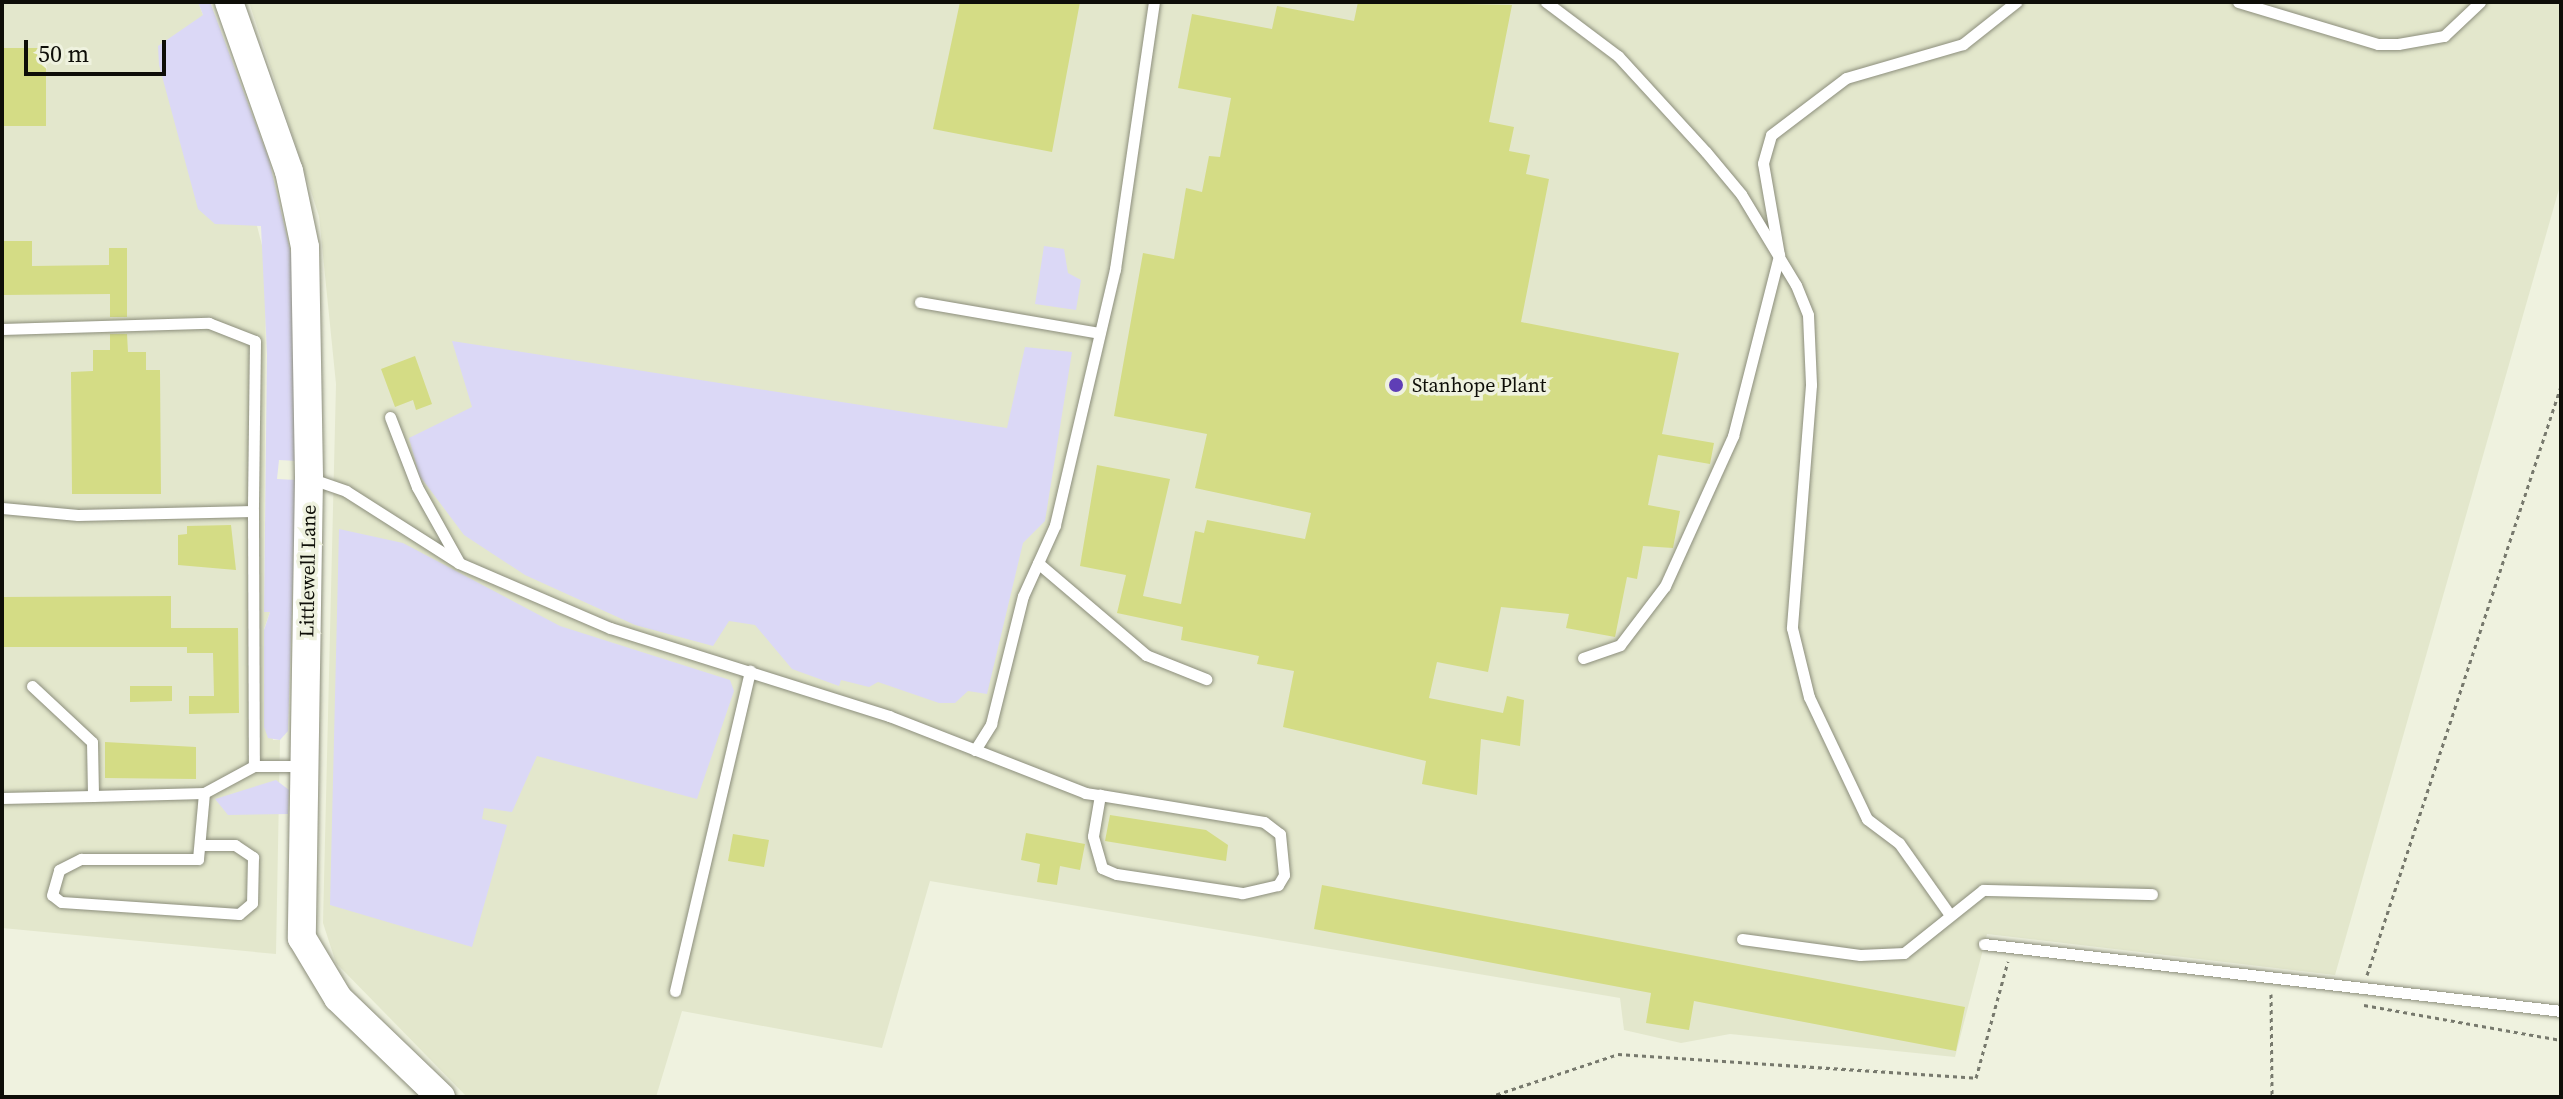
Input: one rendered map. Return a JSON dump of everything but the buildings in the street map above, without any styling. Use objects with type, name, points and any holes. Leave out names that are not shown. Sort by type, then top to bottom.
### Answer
[{"type":"street","name":"Littlewell Lane","points":[[229,2],[301,216],[308,285],[309,478],[299,916],[310,960],[338,998],[441,1097]]},
{"type":"lane","points":[[975,750],[991,724],[1023,596],[1055,525],[1099,333],[1154,2]]},
{"type":"lane","points":[[1546,2],[1618,56],[1706,152],[1779,255],[1808,315],[1811,385],[1792,628],[1802,670],[1867,819],[1899,843],[1950,915]]},
{"type":"lane","points":[[1583,658],[1620,645],[1665,586],[1693,532],[1733,436],[1779,255],[1763,163],[1771,135],[1846,78],[1953,48],[2016,2]]},
{"type":"lane","points":[[2238,2],[2378,44],[2444,36],[2480,2]]},
{"type":"lane","points":[[920,302],[1099,333]]},
{"type":"lane","points":[[2,329],[209,323],[255,341],[254,766]]},
{"type":"lane","points":[[390,417],[417,487],[459,563]]},
{"type":"lane","points":[[309,478],[346,491],[459,563],[610,628],[750,671],[1100,795],[1264,822],[1280,834],[1284,875],[1278,885],[1242,893],[1116,874],[1102,868],[1093,836],[1100,795]]},
{"type":"lane","points":[[2,508],[78,515],[253,511]]},
{"type":"lane","points":[[1038,563],[1146,655],[1206,679]]},
{"type":"lane","points":[[675,991],[750,671]]},
{"type":"lane","points":[[32,686],[92,742],[93,796]]},
{"type":"lane","points":[[2,798],[204,793],[254,766],[303,766]]},
{"type":"lane","points":[[203,845],[235,845],[253,857],[252,903],[239,914],[61,902],[52,895],[59,870],[81,859],[192,861],[203,845],[204,793]]},
{"type":"lane","points":[[1742,939],[1860,955],[1904,953],[1983,890],[2152,894]]},
{"type":"lane","points":[[1984,944],[2561,1011]]},
{"type":"path","points":[[2561,386],[2360,1004],[2561,1040]]},
{"type":"path","points":[[1489,1097],[1618,1054],[1976,1078],[2009,956]]},
{"type":"path","points":[[2256,992],[2286,996]]},
{"type":"path","points":[[2271,994],[2272,1097]]},
{"type":"shaded area","points":[[2,2],[198,2],[203,15],[266,261],[264,611],[270,612],[264,629],[273,740],[280,740],[276,954],[2,928]]},
{"type":"shaded area","points":[[198,2],[210,2],[269,160],[293,263],[297,461],[279,460],[277,479],[296,480],[288,731],[280,740],[268,738],[264,727],[264,630],[270,612],[264,612],[267,354],[261,226],[215,224],[198,209],[159,65],[158,46],[203,15]]},
{"type":"shaded area","points":[[249,2],[2561,2],[2561,182],[2335,975],[1987,934],[1955,1057],[1730,1034],[1681,1043],[1624,1030],[1620,998],[930,881],[882,1048],[682,1011],[656,1097],[467,1097],[336,963],[323,923],[336,384],[319,216]]},
{"type":"shaded area","points":[[1044,246],[1064,249],[1068,273],[1081,280],[1076,310],[1035,304]]},
{"type":"shaded area","points":[[452,341],[1007,428],[1025,347],[1072,352],[1045,521],[1023,543],[987,694],[968,691],[955,703],[939,703],[878,682],[869,687],[841,680],[839,686],[792,669],[755,625],[729,621],[713,646],[635,625],[525,575],[464,535],[419,475],[409,438],[472,407]]},
{"type":"shaded area","points":[[339,529],[403,543],[560,626],[730,680],[734,691],[697,799],[537,756],[512,812],[484,808],[482,819],[507,825],[472,947],[330,905]]},
{"type":"shaded area","points":[[276,780],[289,790],[288,814],[228,815],[215,799]]},
{"type":"place","name":"Stanhope Plant","points":[[1396,385]]}]
